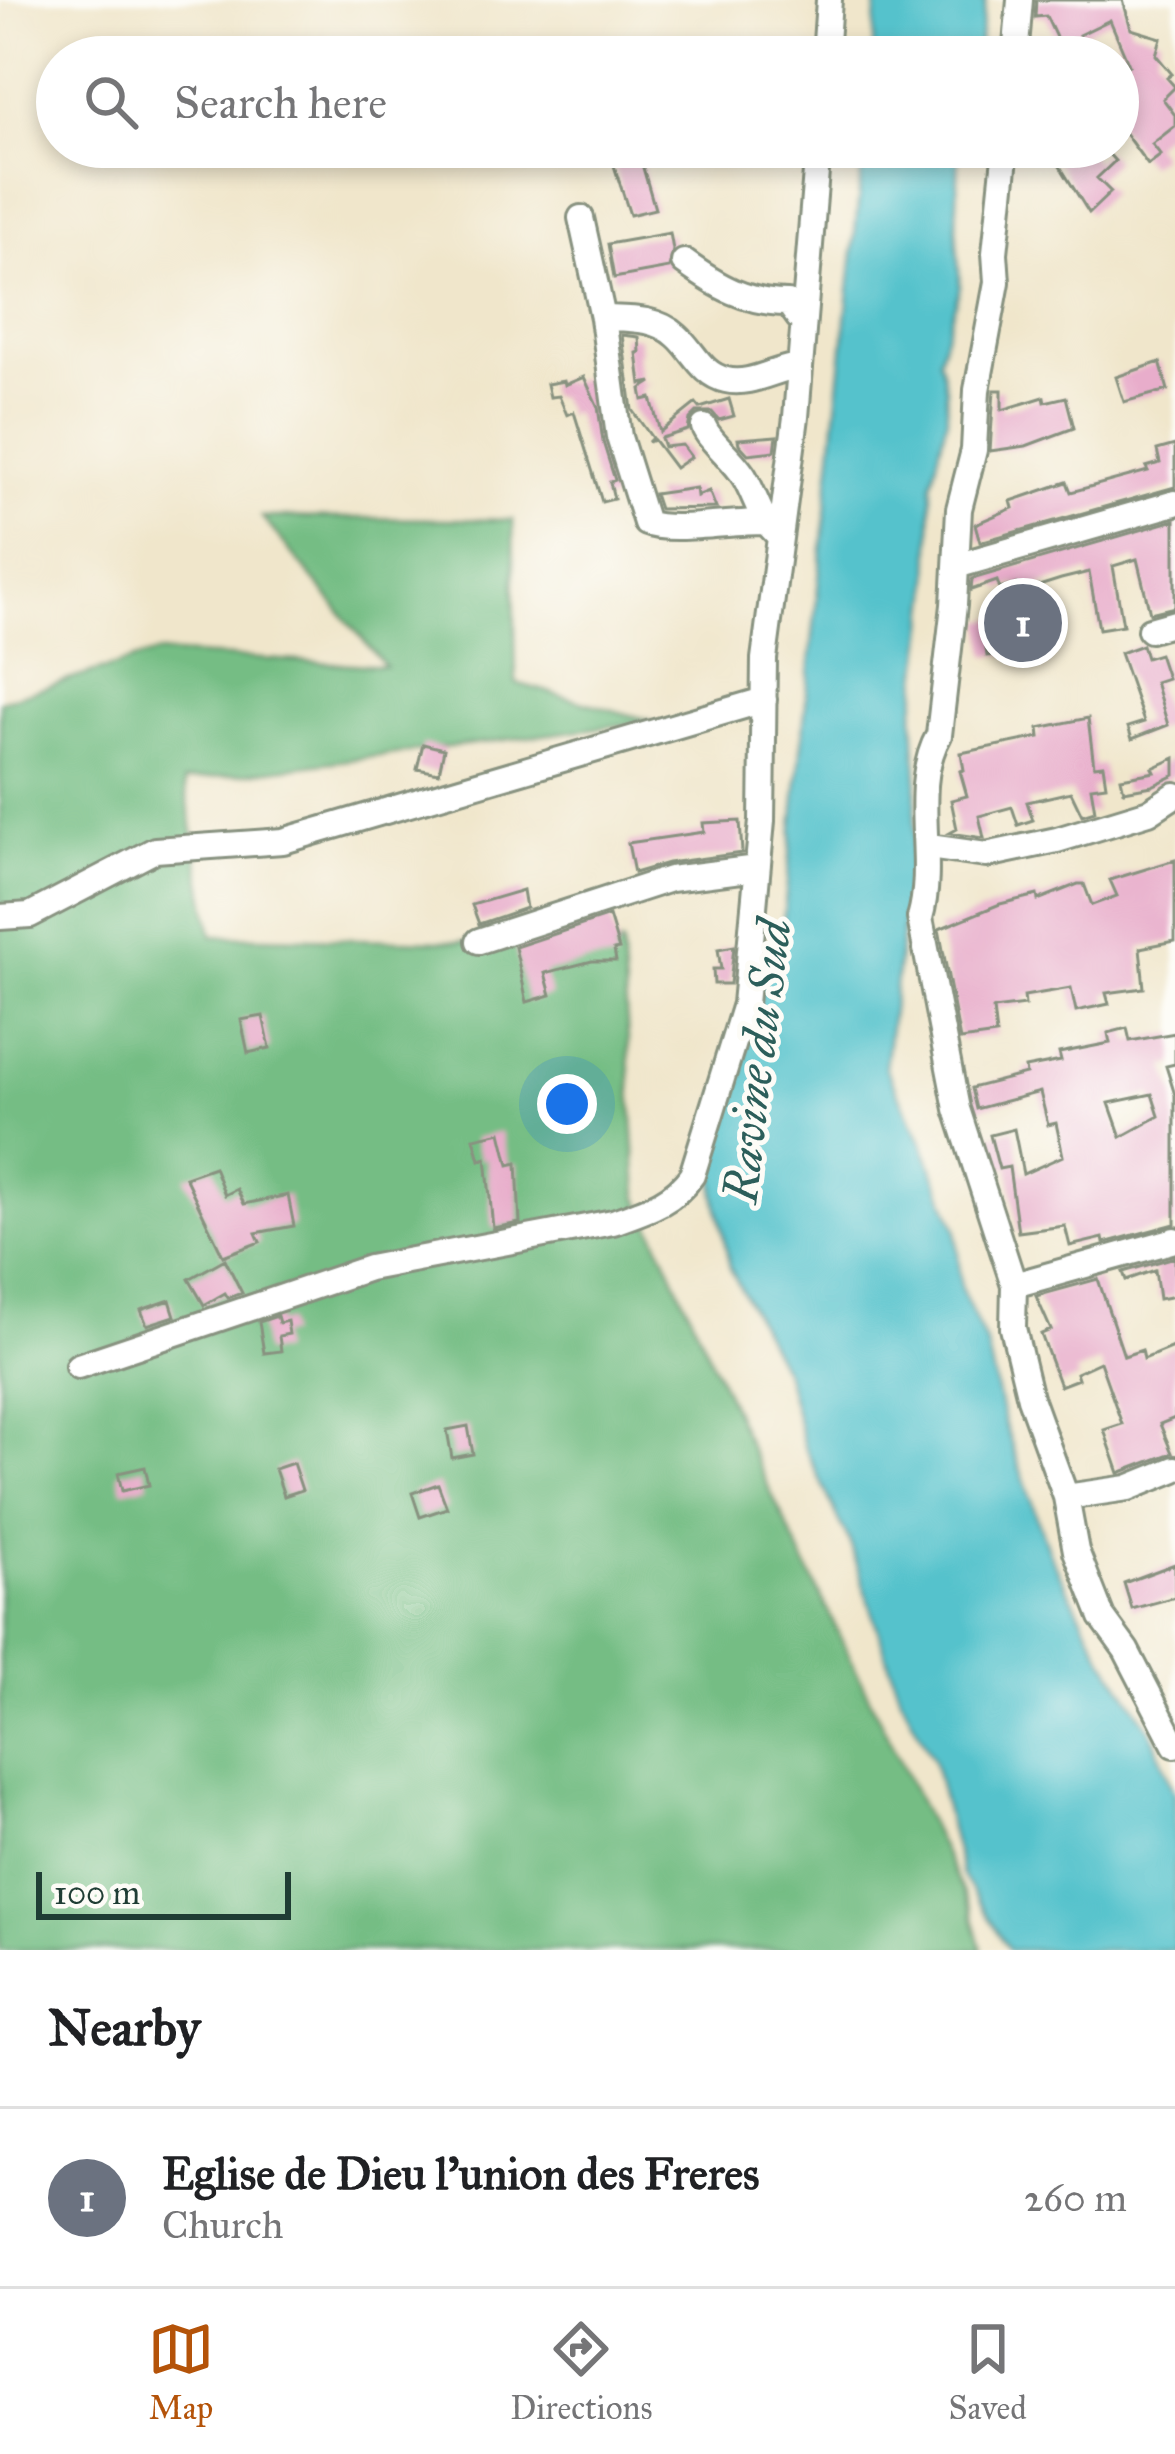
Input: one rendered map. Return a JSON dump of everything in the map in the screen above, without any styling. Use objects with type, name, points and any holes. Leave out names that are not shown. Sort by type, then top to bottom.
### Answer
[{"type":"street","points":[[826,36],[829,0]]},
{"type":"street","points":[[1017,36],[1020,0]]},
{"type":"street","points":[[78,1366],[369,1268],[613,1222],[650,1210],[680,1193],[701,1153],[745,1004],[758,868],[773,529],[800,366],[816,168]]},
{"type":"street","points":[[1004,168],[995,253],[998,282],[980,371],[974,450],[959,509],[939,735],[930,752],[924,805],[928,848],[926,898],[920,918],[957,1109],[1014,1285],[1013,1328],[1030,1398],[1066,1498],[1067,1517],[1089,1590],[1175,1745]]},
{"type":"street","points":[[581,218],[603,318],[619,437],[646,524],[666,529],[719,522],[773,529]]},
{"type":"street","points":[[684,262],[721,288],[748,300],[788,303],[799,318],[804,316]]},
{"type":"street","points":[[603,318],[658,324],[678,337],[698,364],[729,382],[800,366]]},
{"type":"street","points":[[704,427],[747,481],[773,529]]},
{"type":"street","points":[[956,566],[1175,503]]},
{"type":"street","points":[[0,917],[31,915],[155,850],[283,841],[764,700]]},
{"type":"street","points":[[928,848],[986,855],[1057,840],[1149,812],[1175,795]]},
{"type":"street","points":[[479,940],[670,879],[758,868]]},
{"type":"street","points":[[1014,1285],[1175,1240]]},
{"type":"street","points":[[1066,1498],[1128,1488],[1175,1469]]},
{"type":"green space","points":[[262,517],[513,520],[516,683],[652,721],[184,781],[212,936],[622,945],[638,1196],[756,1461],[971,1910],[982,1950],[0,1950],[0,701],[157,653],[385,666]]},
{"type":"water","points":[[877,0],[986,0],[980,36],[874,36]]},
{"type":"water","name":"Ravine du Sud","points":[[862,168],[958,168],[960,287],[939,358],[947,417],[932,483],[930,595],[914,716],[914,837],[885,1067],[921,1139],[956,1228],[961,1288],[987,1346],[1004,1422],[1050,1555],[1100,1652],[1151,1731],[1175,1794],[1175,1950],[1009,1950],[962,1876],[933,1759],[899,1694],[850,1543],[804,1446],[785,1373],[730,1268],[715,1194],[724,1089],[745,1054],[750,1019],[781,942]]},
{"type":"building","points":[[1036,0],[1123,0],[1131,29],[1161,38],[1156,55],[1172,74],[1167,78],[1175,87],[1163,99],[1175,115],[1175,126],[1152,144],[1161,155],[1148,165],[1139,153],[1139,36],[1117,36],[1110,20],[1079,36],[1055,36],[1046,16],[1035,17]]},
{"type":"building","points":[[615,168],[643,168],[655,209],[630,215]]},
{"type":"building","points":[[1061,168],[1108,168],[1097,178],[1111,192],[1089,213]]},
{"type":"building","points":[[670,233],[669,268],[614,278],[608,244]]},
{"type":"building","points":[[622,335],[639,337],[641,384],[652,382],[641,389],[643,400],[651,398],[660,432],[696,403],[700,408],[729,399],[734,416],[719,420],[712,412],[697,412],[688,430],[661,438],[664,447],[682,445],[691,457],[675,468],[654,440],[648,442],[652,438],[632,410]]},
{"type":"building","points":[[1160,362],[1168,390],[1124,402],[1116,377]]},
{"type":"building","points":[[584,377],[598,407],[615,480],[610,482],[614,499],[602,502],[574,412],[567,415],[559,396],[550,397],[547,384],[564,381],[565,385]]},
{"type":"building","points":[[994,390],[1002,390],[1002,410],[1044,397],[1045,402],[1066,397],[1074,428],[1026,446],[990,451]]},
{"type":"building","points":[[777,436],[775,451],[748,454],[738,439]]},
{"type":"building","points":[[1175,445],[1175,487],[980,542],[975,524],[1013,508],[1011,501],[1067,482],[1071,492],[1148,471],[1146,467],[1160,463],[1157,450]]},
{"type":"building","points":[[696,488],[697,496],[709,491],[716,508],[659,509],[654,494]]},
{"type":"building","points":[[1175,520],[1175,607],[1150,613],[1137,559],[1113,566],[1123,625],[1099,629],[1089,572],[1039,586],[1042,594],[1036,595],[1044,647],[987,656],[982,621],[1026,614],[1017,584],[1000,589],[997,581],[971,590],[972,579]]},
{"type":"building","points":[[1142,645],[1146,658],[1159,654],[1167,678],[1155,682],[1168,725],[1132,739],[1128,727],[1144,722],[1120,653]]},
{"type":"building","points":[[1088,718],[1094,766],[1103,765],[1106,785],[1091,787],[1095,811],[1082,815],[1071,792],[1027,802],[1033,820],[1018,825],[1012,807],[979,816],[984,838],[950,833],[957,829],[951,800],[967,796],[961,753],[1040,737],[1039,728]]},
{"type":"building","points":[[423,744],[444,749],[439,773],[417,769]]},
{"type":"building","points":[[1175,758],[1175,775],[1152,786],[1124,791],[1121,778],[1155,772],[1153,768]]},
{"type":"building","points":[[740,821],[742,853],[668,863],[634,873],[628,843],[704,832],[703,823]]},
{"type":"building","points":[[1175,860],[1175,941],[1140,948],[1144,988],[1106,993],[1109,1004],[1076,1011],[1071,988],[1024,996],[1025,1005],[993,1009],[996,1035],[960,1040],[939,929],[1000,904],[1037,895],[1038,900],[1078,884],[1084,884],[1092,905],[1117,896],[1110,880]]},
{"type":"building","points":[[523,890],[526,908],[479,924],[472,905]]},
{"type":"building","points":[[609,916],[619,949],[614,950],[616,961],[592,961],[545,973],[551,995],[527,1002],[515,947]]},
{"type":"building","points":[[734,946],[730,984],[714,984],[713,969],[721,969],[718,949]]},
{"type":"building","points":[[263,1016],[270,1048],[248,1053],[241,1020]]},
{"type":"building","points":[[1127,1028],[1130,1041],[1175,1033],[1175,1064],[1166,1066],[1175,1095],[1175,1224],[1104,1243],[1103,1238],[1070,1246],[1065,1226],[1018,1232],[1009,1167],[999,1169],[990,1135],[1014,1129],[1023,1174],[1063,1156],[1056,1123],[1048,1125],[1040,1092],[976,1109],[971,1088],[1026,1074],[1025,1068],[1061,1061],[1059,1053],[1110,1043],[1108,1033]],"holes":[[[1152,1094],[1159,1116],[1121,1137],[1109,1103]]]},
{"type":"building","points":[[501,1132],[509,1165],[517,1163],[520,1223],[493,1228],[486,1158],[480,1160],[474,1138]]},
{"type":"building","points":[[214,1167],[225,1195],[237,1189],[244,1204],[288,1195],[294,1226],[256,1233],[260,1242],[223,1256],[185,1177]]},
{"type":"building","points":[[1175,1257],[1175,1296],[1159,1299],[1155,1270],[1126,1280],[1123,1272]]},
{"type":"building","points":[[225,1259],[242,1293],[228,1298],[225,1293],[204,1305],[189,1279]]},
{"type":"building","points":[[1098,1279],[1124,1356],[1142,1350],[1144,1359],[1175,1346],[1175,1418],[1160,1424],[1172,1453],[1119,1473],[1104,1430],[1122,1424],[1100,1362],[1060,1386],[1041,1334],[1051,1330],[1036,1296]]},
{"type":"building","points":[[170,1300],[175,1316],[147,1325],[141,1310]]},
{"type":"building","points":[[277,1316],[279,1323],[287,1321],[289,1334],[279,1336],[281,1351],[264,1353],[259,1322]]},
{"type":"building","points":[[468,1426],[473,1454],[452,1458],[447,1430]]},
{"type":"building","points":[[293,1463],[302,1490],[284,1496],[275,1469]]},
{"type":"building","points":[[145,1467],[149,1485],[122,1491],[118,1473]]},
{"type":"building","points":[[438,1484],[447,1508],[420,1517],[412,1493]]},
{"type":"building","points":[[1175,1564],[1175,1597],[1132,1609],[1124,1583]]},
{"type":"place","name":"Eglise de Dieu l'union des Freres","points":[[1023,623]]}]
